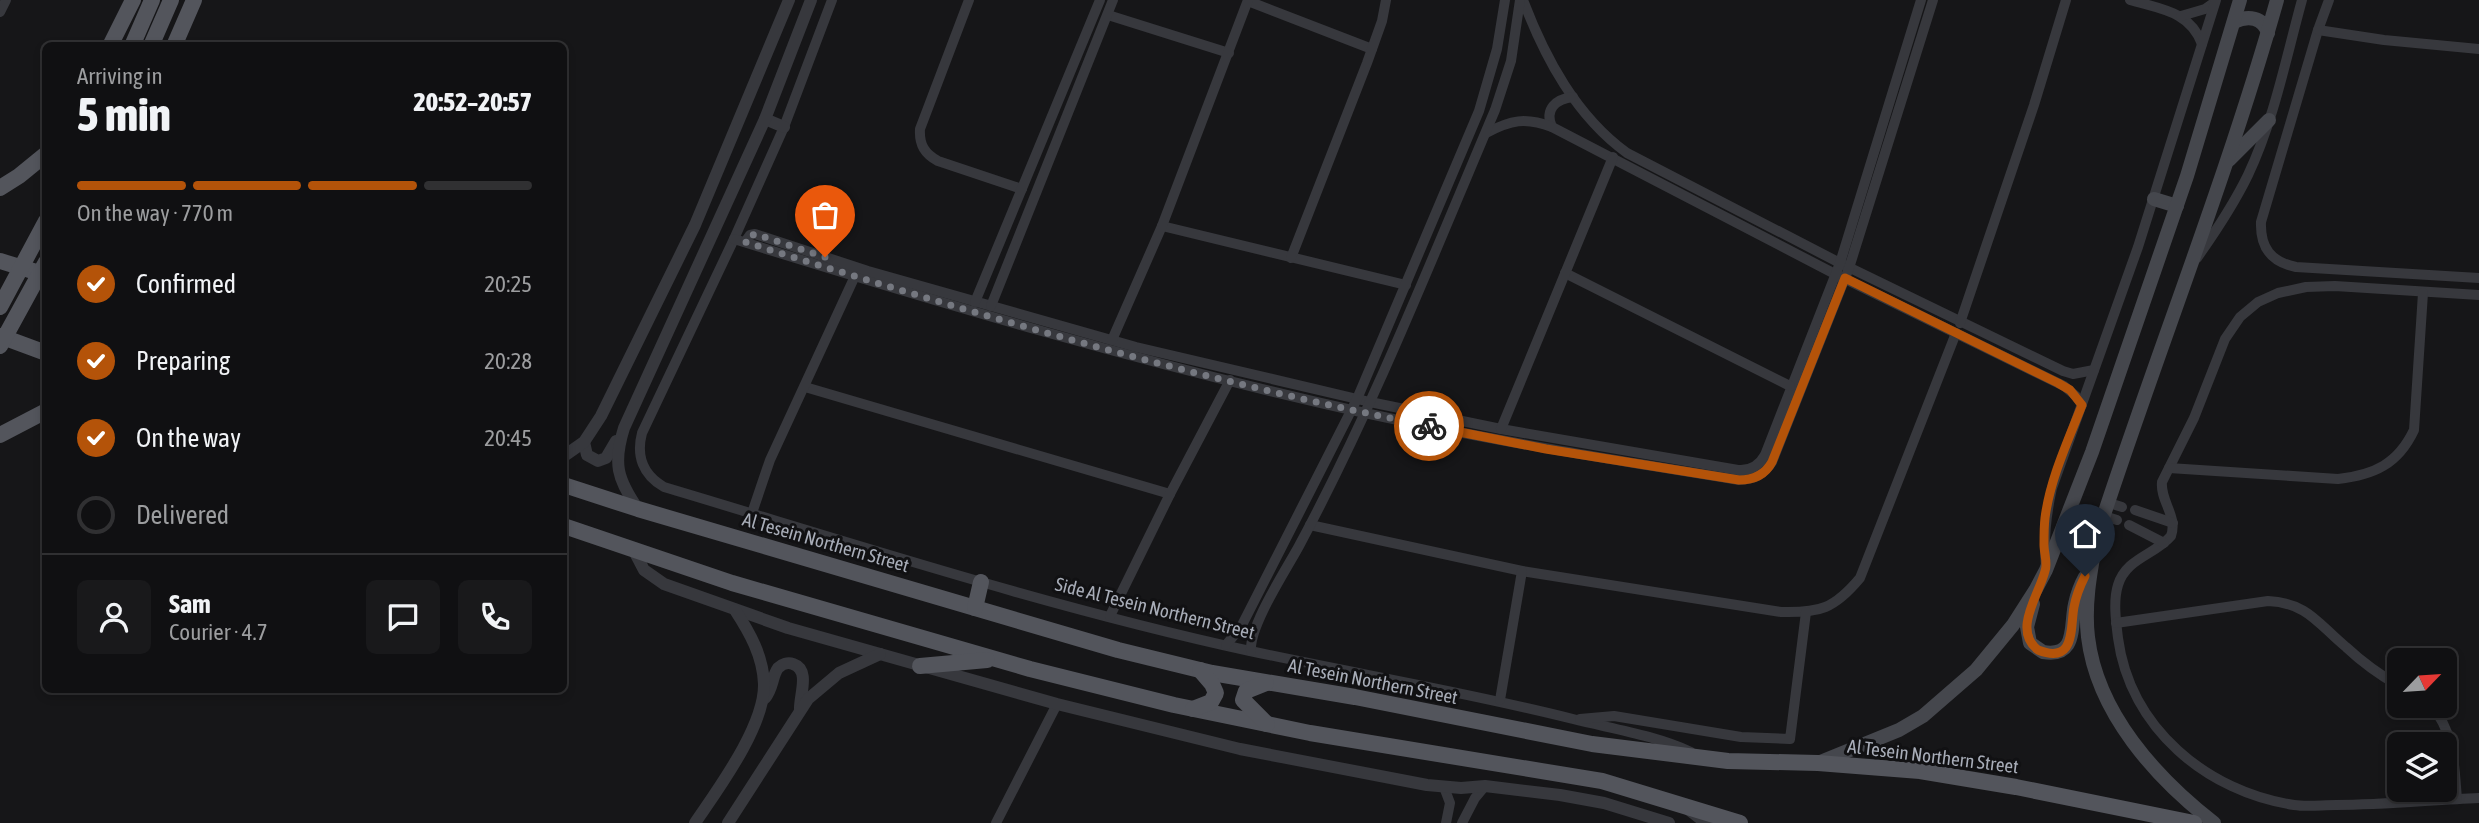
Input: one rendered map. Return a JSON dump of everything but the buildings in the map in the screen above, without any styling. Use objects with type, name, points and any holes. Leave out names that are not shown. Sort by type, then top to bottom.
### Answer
[{"type":"main road","points":[[112,42],[132,0]]},
{"type":"main road","points":[[134,42],[152,0]]},
{"type":"main road","points":[[153,42],[171,0]]},
{"type":"main road","points":[[176,42],[194,0]]},
{"type":"main road","points":[[1818,763],[1899,730],[1934,707],[1976,670],[2013,625],[2036,589],[2092,452],[2177,206],[2240,0]]},
{"type":"main road","points":[[2036,589],[2027,627],[2028,638],[2038,650],[2054,653],[2064,648],[2071,640],[2077,594],[2113,512],[2277,0]]},
{"type":"main road","points":[[2234,22],[2245,18],[2259,20],[2266,26],[2268,33]]},
{"type":"main road","points":[[2226,163],[2269,120]]},
{"type":"main road","points":[[0,188],[26,172],[42,158]]},
{"type":"main road","points":[[2154,199],[2177,206]]},
{"type":"main road","points":[[0,307],[42,228]]},
{"type":"main road","points":[[0,261],[42,274]]},
{"type":"main road","points":[[0,346],[42,269]]},
{"type":"main road","points":[[0,336],[42,352]]},
{"type":"main road","points":[[0,435],[42,413]]},
{"type":"main road","name":"Al Tesein Northern Street","points":[[567,486],[1118,650],[1200,670],[1355,697],[1565,740],[1706,759],[1818,763],[1920,771],[2194,823]]},
{"type":"main road","points":[[567,527],[732,583],[996,659],[1193,709],[1409,750],[1569,774],[1636,790],[1740,823]]},
{"type":"main road","points":[[2091,567],[2087,599],[2088,638],[2097,677],[2112,711],[2163,777],[2214,823]]},
{"type":"main road","points":[[975,608],[981,582]]},
{"type":"main road","points":[[920,666],[996,659]]},
{"type":"main road","points":[[1193,709],[1211,702],[1216,693],[1200,670]]},
{"type":"main road","points":[[1268,682],[1246,691],[1243,700],[1268,724]]},
{"type":"street","points":[[0,12],[6,0]]},
{"type":"street","points":[[567,454],[584,442],[596,427],[695,225],[789,0]]},
{"type":"street","points":[[584,442],[585,451],[590,458],[602,460],[609,454],[624,428],[765,119],[811,0]]},
{"type":"street","points":[[739,241],[832,0]]},
{"type":"street","points":[[969,0],[920,129],[920,139],[923,149],[939,161],[1023,190]]},
{"type":"street","points":[[975,302],[1100,0]]},
{"type":"street","points":[[991,306],[1114,0]]},
{"type":"street","points":[[1291,258],[1372,50],[1386,0]]},
{"type":"street","points":[[1226,645],[1241,627],[1352,410],[1479,111],[1497,49],[1505,0]]},
{"type":"street","points":[[1521,0],[1543,47],[1573,97],[1602,133],[1627,153],[1844,265],[2064,386],[2082,405]]},
{"type":"street","points":[[1251,651],[1254,629],[1365,413],[1486,133],[1511,61],[1521,0]]},
{"type":"street","points":[[1844,265],[1921,0]]},
{"type":"street","points":[[739,241],[755,234],[868,271],[991,306],[1125,355],[1352,410],[1546,449],[1739,480],[1752,479],[1763,474],[1772,462],[1844,265],[1933,0]]},
{"type":"street","points":[[1310,524],[1522,571],[1781,612],[1806,612],[1826,608],[1846,596],[1860,578],[1958,328],[2034,105],[2066,0]]},
{"type":"street","points":[[2130,0],[2181,16],[2191,23],[2202,44]]},
{"type":"street","points":[[2189,269],[2222,223],[2249,173],[2269,120],[2302,0]]},
{"type":"street","points":[[2329,0],[2260,222],[2260,233],[2267,253],[2275,260],[2296,267],[2479,278]]},
{"type":"street","points":[[1112,340],[1162,226],[1248,1],[1372,50]]},
{"type":"street","points":[[2181,16],[2205,9],[2216,1]]},
{"type":"street","points":[[2046,570],[2045,517],[2052,488],[2154,199],[2216,1]]},
{"type":"street","points":[[1108,15],[1229,53]]},
{"type":"street","points":[[2318,30],[2384,40],[2479,49]]},
{"type":"street","points":[[1552,127],[1549,111],[1554,103],[1562,98],[1573,97]]},
{"type":"street","points":[[765,119],[784,127]]},
{"type":"street","points":[[1486,133],[1506,123],[1537,121],[1840,276],[2063,371],[2073,374],[2094,370]]},
{"type":"street","points":[[1501,429],[1613,158]]},
{"type":"street","points":[[1162,226],[1406,285]]},
{"type":"street","points":[[739,241],[855,276],[1050,328],[1112,340],[1370,402],[1501,429],[1743,470],[1756,466],[1762,459],[1790,386],[1840,276]]},
{"type":"street","name":"Side Al Tesein Northern Street","points":[[739,241],[642,433],[639,443],[642,464],[655,482],[664,487],[818,536],[1110,616],[1251,651],[1500,700],[1665,742],[1706,759]]},
{"type":"street","points":[[1565,273],[1790,386]]},
{"type":"street","points":[[752,513],[770,460],[855,276]]},
{"type":"street","points":[[2407,802],[2295,805],[2240,792],[2195,766],[2154,725],[2133,691],[2121,658],[2116,623],[2118,587],[2130,565],[2171,536],[2173,523],[2161,488],[2164,476],[2194,418],[2225,339],[2240,317],[2259,302],[2278,293],[2306,288],[2335,286],[2479,295]]},
{"type":"street","points":[[2169,468],[2337,479],[2360,476],[2385,465],[2405,448],[2414,430],[2423,293]]},
{"type":"street","points":[[1110,616],[1230,380]]},
{"type":"street","points":[[805,387],[1170,494]]},
{"type":"street","points":[[624,428],[617,449],[617,462],[623,485],[638,509]]},
{"type":"street","points":[[2136,510],[2173,523]]},
{"type":"street","points":[[2129,525],[2164,543]]},
{"type":"street","points":[[633,549],[645,569],[664,584],[788,628],[1057,704],[1240,749],[1444,787],[1485,786],[1560,795],[1604,803],[1669,823]]},
{"type":"street","points":[[1500,700],[1522,571]]},
{"type":"street","points":[[2116,623],[2268,601],[2287,603],[2311,614],[2357,657],[2387,678]]},
{"type":"street","points":[[735,609],[752,636],[760,657],[763,700]]},
{"type":"street","points":[[1576,719],[1614,716],[1731,735],[1790,739],[1806,612]]},
{"type":"street","points":[[729,823],[800,710],[817,689],[839,673],[880,654]]},
{"type":"street","points":[[695,823],[750,734],[763,700],[773,686],[777,670],[783,664],[799,667],[803,673],[800,710]]},
{"type":"street","points":[[996,823],[1057,704]]},
{"type":"street","points":[[1462,823],[1475,798],[1485,786]]},
{"type":"street","points":[[1444,787],[1450,803],[1446,823]]},
{"type":"street","points":[[2457,799],[2479,798]]},
{"type":"street","points":[[1682,804],[1706,823]]},
{"type":"way so far","points":[[825,257],[755,234],[750,235],[745,242],[1125,355],[1429,426]]},
{"type":"route","points":[[1429,426],[1546,449],[1739,480],[1758,477],[1772,462],[1845,278],[2058,383],[2076,397],[2082,405],[2052,488],[2045,517],[2046,570],[2036,589],[2026,632],[2030,643],[2038,650],[2054,653],[2068,645],[2073,635],[2074,606],[2085,576]]}]
